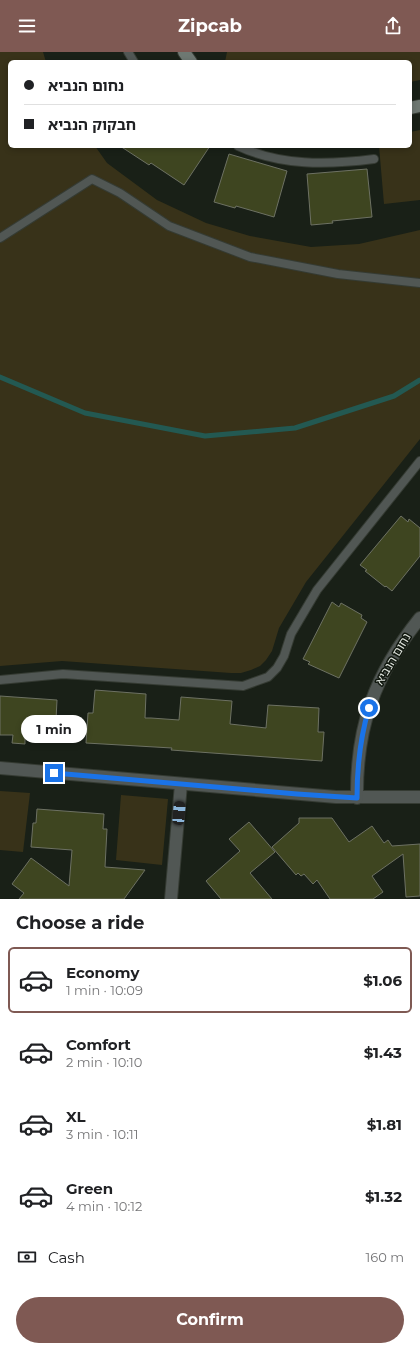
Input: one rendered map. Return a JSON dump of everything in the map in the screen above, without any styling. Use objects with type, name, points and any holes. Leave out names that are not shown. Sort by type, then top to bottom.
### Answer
[{"type":"street","name":"נחום הנביא","points":[[357,798],[360,741],[374,692],[388,663],[416,630],[420,618]]},
{"type":"street","points":[[0,768],[297,794],[357,798],[420,797]]},
{"type":"street","points":[[171,899],[181,784]]},
{"type":"lane","points":[[243,148],[274,159],[302,163],[330,163],[374,159]]},
{"type":"lane","points":[[0,238],[92,179],[120,193],[169,226],[250,257],[338,274],[420,283]]},
{"type":"lane","points":[[0,680],[63,674],[243,686],[268,677],[277,668],[284,656],[291,634],[317,590],[420,460]]},
{"type":"shaded area","points":[[0,52],[43,52],[45,60],[8,60],[8,148],[96,148],[107,163],[157,200],[206,223],[250,236],[311,247],[359,244],[420,230],[420,439],[306,582],[279,628],[272,651],[260,666],[241,673],[231,673],[62,661],[0,666]]},
{"type":"shaded area","points":[[227,52],[420,52],[420,80],[412,82],[412,60],[225,60]]},
{"type":"shaded area","points":[[420,130],[420,200],[384,204],[379,148],[412,148],[412,132]]},
{"type":"shaded area","points":[[0,791],[30,793],[23,852],[0,850]]},
{"type":"shaded area","points":[[121,795],[168,799],[162,865],[116,860]]},
{"type":"building","points":[[123,148],[209,148],[184,185],[151,163],[149,165]]},
{"type":"building","points":[[229,154],[287,171],[274,217],[236,206],[235,208],[214,202]]},
{"type":"building","points":[[367,169],[372,217],[332,221],[333,223],[311,225],[307,174]]},
{"type":"building","points":[[401,516],[408,522],[409,519],[420,528],[420,556],[392,591],[365,571],[367,570],[360,565]]},
{"type":"building","points":[[332,602],[339,607],[341,603],[362,615],[361,618],[367,622],[339,678],[308,664],[310,662],[303,659]]},
{"type":"building","points":[[95,690],[146,694],[145,718],[179,720],[181,697],[232,701],[230,724],[266,728],[268,705],[319,708],[318,732],[324,732],[322,761],[171,750],[172,748],[86,743],[88,713],[93,713]]},
{"type":"building","points":[[0,696],[57,700],[55,739],[25,737],[25,744],[12,743],[13,735],[0,735]]},
{"type":"building","points":[[37,809],[104,814],[103,829],[107,829],[105,867],[145,870],[124,899],[19,899],[24,893],[12,884],[31,858],[69,886],[72,850],[31,847],[33,823],[36,823]]},
{"type":"building","points":[[299,818],[332,818],[349,842],[372,826],[384,843],[388,840],[392,846],[420,844],[420,896],[406,897],[403,854],[372,876],[383,892],[373,899],[330,899],[317,880],[313,884],[304,874],[301,876],[298,873],[296,875],[272,847],[299,823]]},
{"type":"building","points":[[249,822],[275,852],[250,873],[272,899],[221,899],[206,881],[240,851],[229,839]]},
{"type":"waterway","points":[[0,377],[85,413],[205,436],[295,428],[394,396],[420,380]]},
{"type":"route","points":[[54,773],[357,798],[360,741],[369,708]]}]
